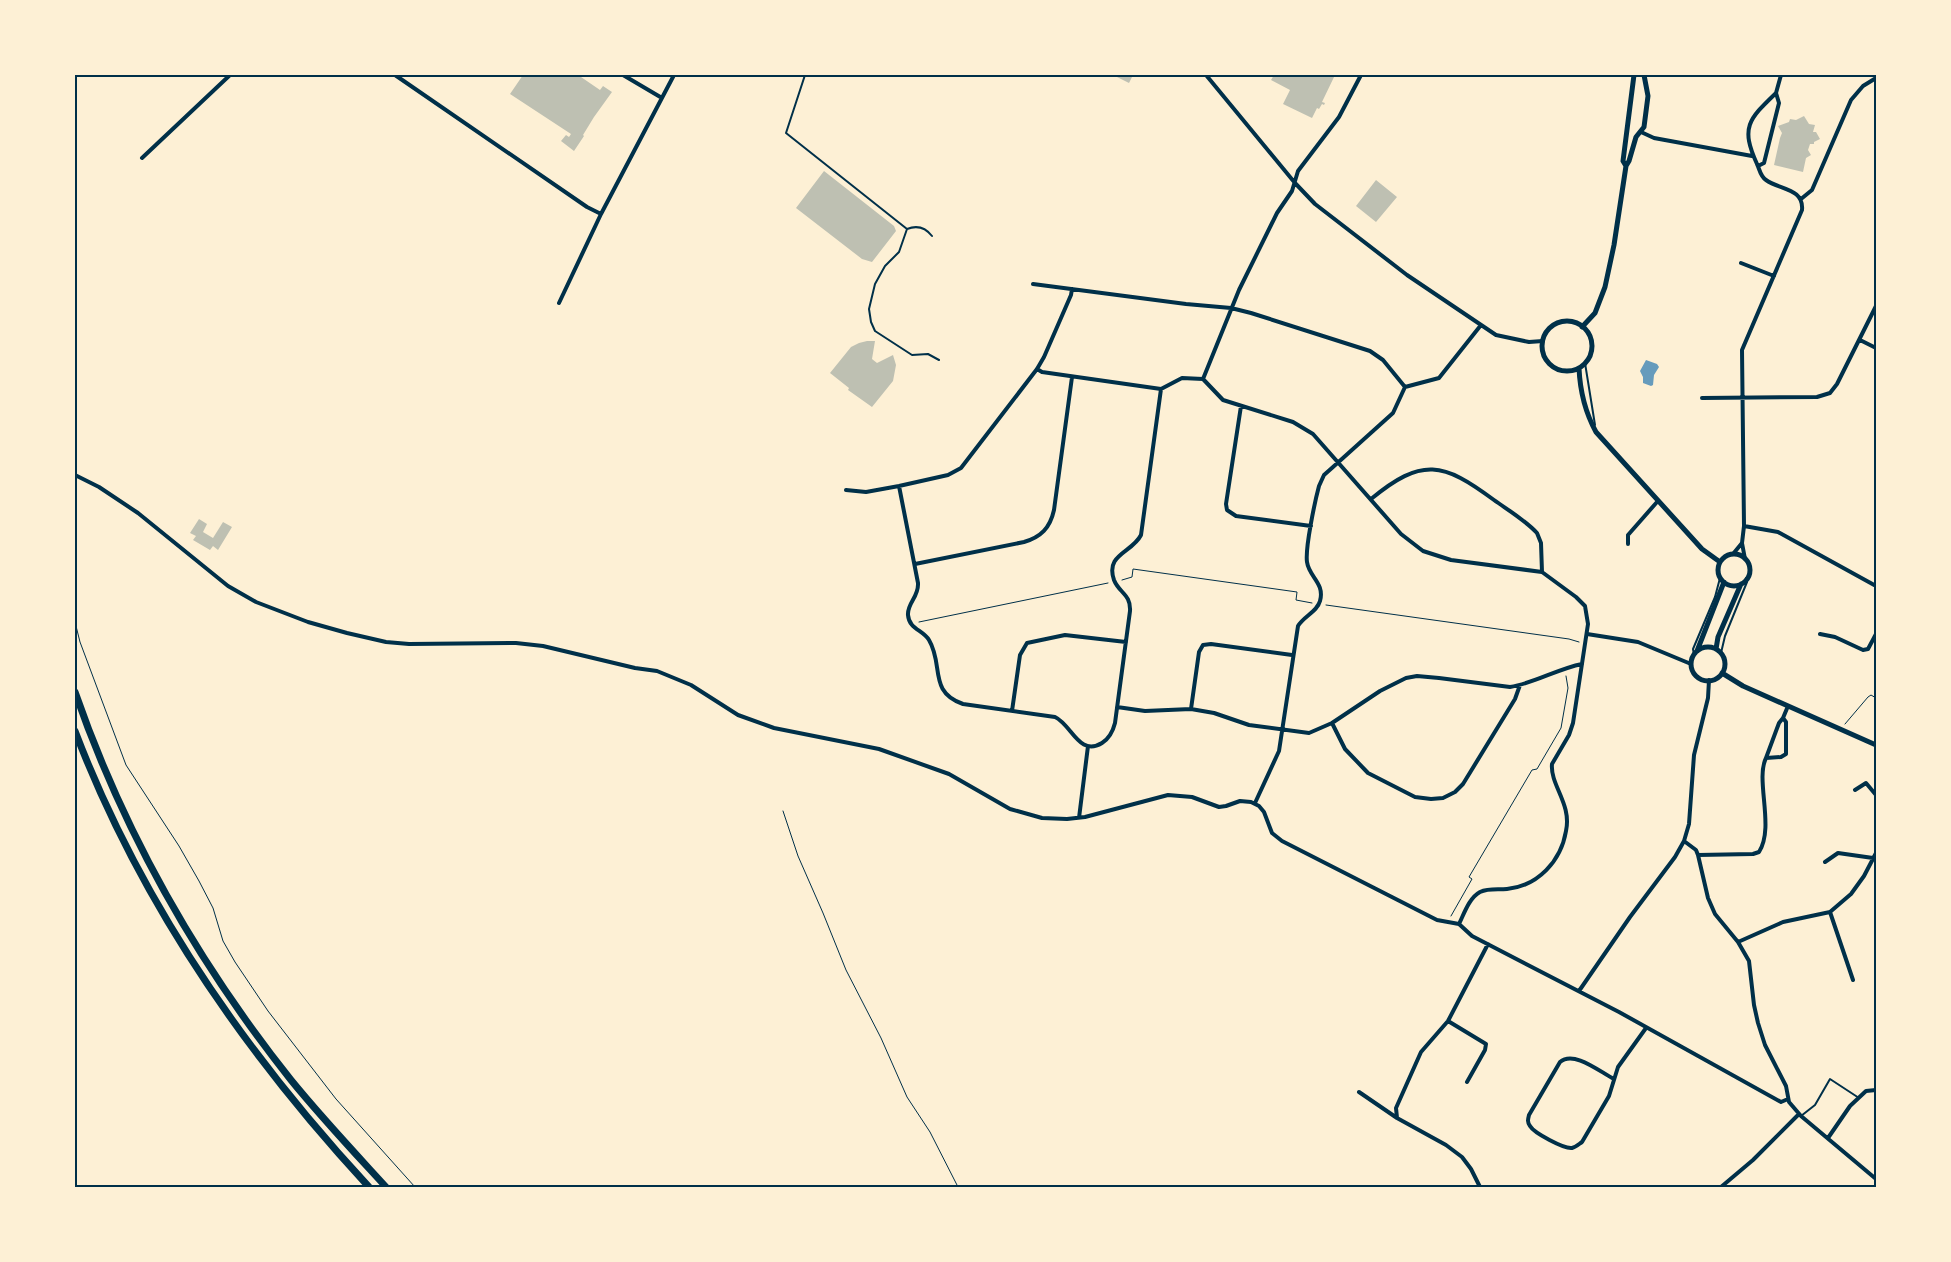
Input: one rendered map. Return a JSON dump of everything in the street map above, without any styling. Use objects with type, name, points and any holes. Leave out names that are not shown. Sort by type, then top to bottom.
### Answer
[{"type":"highway","points":[[75,692],[111,784],[147,860],[206,962],[291,1080],[386,1187]]},
{"type":"highway","points":[[75,731],[112,816],[175,937],[225,1013],[282,1088],[327,1142],[369,1187]]},
{"type":"street","points":[[142,158],[230,75]]},
{"type":"street","points":[[395,75],[587,207],[601,214]]},
{"type":"street","points":[[623,75],[662,98]]},
{"type":"street","points":[[559,303],[601,214],[674,75]]},
{"type":"street","points":[[1206,75],[1295,183],[1315,204],[1400,269],[1496,335],[1529,342],[1543,341]]},
{"type":"street","points":[[1203,379],[1231,308],[1269,229],[1292,191],[1298,172],[1339,117],[1361,75]]},
{"type":"street","points":[[1626,166],[1623,161],[1634,75]]},
{"type":"street","points":[[1582,327],[1595,313],[1605,287],[1614,245],[1626,166],[1644,126],[1648,96],[1644,75]]},
{"type":"street","points":[[1722,580],[1691,664],[1695,675],[1702,679],[1716,678],[1722,673],[1724,662],[1719,651],[1718,637],[1737,590],[1746,578],[1749,567],[1745,559],[1742,543],[1744,526],[1743,347],[1802,210],[1801,200],[1796,193],[1767,181],[1760,172],[1752,156],[1748,132],[1751,119],[1776,94],[1781,75]]},
{"type":"street","points":[[1801,200],[1812,190],[1854,96],[1863,86],[1876,78]]},
{"type":"street","points":[[1633,84],[1639,82],[1645,84]]},
{"type":"street","points":[[1758,166],[1764,162],[1779,103],[1776,94]]},
{"type":"street","points":[[1627,132],[1752,156]]},
{"type":"street","points":[[1741,262],[1774,276]]},
{"type":"street","points":[[1033,284],[1231,308],[1362,348],[1383,360],[1405,387]]},
{"type":"street","points":[[846,490],[866,492],[898,486],[948,475],[961,468],[1037,368],[1052,339],[1072,289]]},
{"type":"street","points":[[1702,398],[1817,397],[1826,394],[1838,384],[1876,306]]},
{"type":"street","points":[[1567,321],[1582,327],[1588,333],[1592,348],[1585,363],[1579,368],[1564,371],[1550,365],[1543,354],[1543,341],[1546,333],[1559,323],[1567,321]]},
{"type":"street","points":[[1405,387],[1439,378],[1481,325]]},
{"type":"street","points":[[1860,340],[1876,348]]},
{"type":"street","points":[[1037,368],[1042,372],[1161,390],[1182,378],[1203,379],[1223,400],[1302,426],[1313,434],[1401,534],[1428,554],[1451,560],[1542,572],[1585,606],[1588,617],[1587,634],[1573,723],[1569,735],[1552,764],[1552,776],[1563,799],[1567,814],[1567,829],[1561,849],[1551,865],[1532,880],[1508,889],[1480,892],[1473,898],[1459,924]]},
{"type":"street","points":[[1579,368],[1579,382],[1586,409],[1596,432],[1657,502],[1702,549],[1720,562]]},
{"type":"street","points":[[915,564],[1024,542],[1038,537],[1047,529],[1054,510],[1072,377]]},
{"type":"street","points":[[1255,803],[1276,759],[1298,626],[1319,604],[1321,589],[1307,562],[1311,526],[1319,486],[1324,475],[1338,461],[1393,413],[1405,387]]},
{"type":"street","points":[[898,486],[919,587],[915,599],[908,609],[908,617],[910,624],[925,634],[930,641],[940,685],[950,698],[963,704],[1058,718],[1067,726],[1077,741],[1088,746],[1102,743],[1114,730],[1130,605],[1127,595],[1115,582],[1113,570],[1115,561],[1120,554],[1133,546],[1140,536],[1161,390]]},
{"type":"street","points":[[1241,406],[1226,504],[1227,510],[1236,516],[1311,526]]},
{"type":"street","points":[[1371,499],[1396,479],[1412,473],[1440,471],[1461,477],[1538,533],[1541,543],[1542,572]]},
{"type":"street","points":[[75,475],[99,487],[138,513],[228,586],[256,602],[308,622],[347,633],[386,642],[409,644],[516,643],[543,646],[635,668],[656,671],[691,686],[738,715],[774,728],[866,746],[949,774],[996,803],[1014,811],[1050,819],[1079,818],[1168,795],[1192,797],[1221,807],[1240,801],[1255,803],[1266,815],[1272,833],[1282,841],[1437,920],[1459,924],[1468,934],[1579,991],[1782,1102],[1788,1099]]},
{"type":"street","points":[[1628,544],[1628,535],[1657,502]]},
{"type":"street","points":[[1744,526],[1778,532],[1876,586]]},
{"type":"street","points":[[1742,543],[1733,554],[1720,562],[1718,573],[1722,580],[1732,585],[1742,583]]},
{"type":"street","points":[[1733,554],[1745,559]]},
{"type":"street","points":[[1012,711],[1020,655],[1027,643],[1065,634],[1126,642]]},
{"type":"street","points":[[1587,634],[1638,642],[1691,664]]},
{"type":"street","points":[[1820,634],[1835,637],[1863,650],[1868,649],[1876,634]]},
{"type":"street","points":[[1191,709],[1199,652],[1204,645],[1210,644],[1292,655]]},
{"type":"street","points":[[1696,653],[1705,647],[1719,651]]},
{"type":"street","points":[[1117,708],[1145,711],[1191,709],[1214,713],[1249,725],[1309,733],[1332,722],[1380,690],[1406,678],[1417,676],[1510,687],[1567,667],[1582,664]]},
{"type":"street","points":[[1722,673],[1743,686],[1876,745]]},
{"type":"street","points":[[1579,991],[1630,917],[1675,857],[1684,841],[1689,824],[1694,755],[1708,698],[1709,680]]},
{"type":"street","points":[[1332,722],[1345,749],[1368,772],[1415,797],[1431,800],[1443,798],[1455,792],[1470,774],[1515,699],[1520,685]]},
{"type":"street","points":[[1698,855],[1753,854],[1759,852],[1765,830],[1763,769],[1779,723],[1788,706]]},
{"type":"street","points":[[1766,758],[1782,757],[1786,754],[1786,722],[1783,718]]},
{"type":"street","points":[[1079,818],[1088,746]]},
{"type":"street","points":[[1855,790],[1866,783],[1876,795]]},
{"type":"street","points":[[1684,841],[1692,846],[1698,855],[1708,898],[1715,914],[1738,942],[1749,961],[1754,1005],[1763,1038],[1775,1067],[1786,1086],[1788,1099],[1800,1115],[1876,1179]]},
{"type":"street","points":[[1825,862],[1838,853],[1873,858]]},
{"type":"street","points":[[1738,942],[1783,922],[1830,912],[1851,894],[1876,854]]},
{"type":"street","points":[[1830,912],[1853,980]]},
{"type":"street","points":[[1397,1118],[1396,1108],[1421,1052],[1448,1021],[1488,944]]},
{"type":"street","points":[[1448,1021],[1486,1044],[1485,1050],[1467,1082]]},
{"type":"street","points":[[1614,1079],[1578,1059],[1569,1057],[1564,1059],[1560,1062],[1529,1115],[1529,1126],[1537,1133],[1562,1146],[1573,1148],[1578,1146],[1610,1096],[1618,1067],[1646,1028]]},
{"type":"street","points":[[1828,1138],[1850,1106],[1866,1091],[1876,1090]]},
{"type":"street","points":[[1359,1092],[1397,1118],[1446,1145],[1462,1157],[1471,1169],[1480,1187]]},
{"type":"street","points":[[1720,1187],[1753,1160],[1800,1115]]},
{"type":"lane","points":[[805,75],[786,133],[907,228]]},
{"type":"lane","points":[[907,228],[919,227],[927,230],[932,236]]},
{"type":"lane","points":[[907,228],[899,252],[885,266],[875,284],[870,309],[871,322],[876,331],[912,355],[928,354],[939,360]]},
{"type":"lane","points":[[1585,363],[1596,432]]},
{"type":"lane","points":[[1719,651],[1747,582],[1746,578]]},
{"type":"lane","points":[[1800,1115],[1815,1105],[1830,1079],[1859,1098]]},
{"type":"path","points":[[910,624],[1115,582],[1132,577],[1133,569],[1297,592],[1296,600],[1319,604],[1569,639],[1586,643]]},
{"type":"path","points":[[75,622],[80,642],[126,765],[192,869],[213,908],[223,941],[235,962],[268,1011],[336,1099],[415,1187]]},
{"type":"path","points":[[1449,921],[1472,879],[1469,877],[1532,770],[1537,769],[1561,728],[1568,688],[1566,680],[1567,667]]},
{"type":"path","points":[[1842,729],[1868,697],[1876,698]]},
{"type":"path","points":[[784,811],[798,856],[824,913],[846,970],[881,1038],[907,1097],[930,1132],[958,1187]]},
{"type":"water","points":[[1646,360],[1657,364],[1659,367],[1654,375],[1653,385],[1651,386],[1643,383],[1640,371]]},
{"type":"building","points":[[523,75],[582,75],[581,77],[600,90],[603,86],[612,92],[594,117],[574,151],[561,141],[566,135],[569,137],[571,134],[510,94]]},
{"type":"building","points":[[1113,75],[1132,75],[1132,77],[1129,83]]},
{"type":"building","points":[[1274,75],[1335,75],[1322,102],[1325,103],[1324,105],[1322,104],[1319,109],[1317,108],[1312,118],[1283,104],[1290,90],[1271,80]]},
{"type":"building","points":[[1804,116],[1809,124],[1815,125],[1813,132],[1816,132],[1820,139],[1814,142],[1814,144],[1810,144],[1808,150],[1811,155],[1806,158],[1803,172],[1774,165],[1782,133],[1778,126],[1789,122],[1790,119],[1796,120]]},
{"type":"building","points":[[824,171],[894,226],[896,231],[872,262],[862,259],[796,208]]},
{"type":"building","points":[[1376,180],[1397,197],[1376,222],[1356,206]]},
{"type":"building","points":[[867,341],[875,341],[872,359],[877,363],[893,355],[896,365],[893,381],[872,407],[848,390],[849,388],[830,373],[851,347]]},
{"type":"building","points":[[199,519],[207,524],[203,532],[213,538],[223,522],[232,527],[218,550],[213,546],[210,550],[193,540],[196,536],[190,533]]}]
